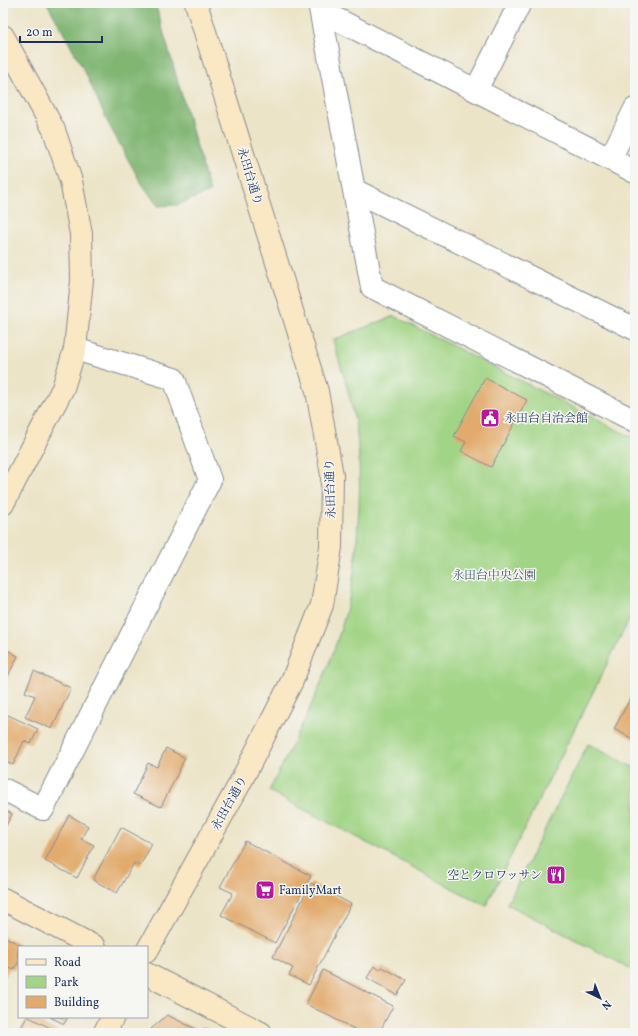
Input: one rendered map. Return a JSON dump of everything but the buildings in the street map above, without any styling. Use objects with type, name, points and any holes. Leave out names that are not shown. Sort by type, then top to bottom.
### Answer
[{"type":"street","name":"永田台通り","points":[[148,949],[239,786],[292,681],[322,605],[331,547],[332,475],[317,391],[196,3]]},
{"type":"street","points":[[476,90],[520,3]]},
{"type":"street","points":[[320,7],[635,172]]},
{"type":"street","points":[[320,7],[372,286],[635,421]]},
{"type":"street","points":[[3,36],[54,130],[71,181],[81,234],[82,280],[75,349],[63,388],[3,504]]},
{"type":"street","points":[[610,159],[635,109]]},
{"type":"street","points":[[354,190],[635,329]]},
{"type":"street","points":[[3,789],[43,809],[210,480],[174,379],[75,349]]},
{"type":"street","points":[[3,899],[93,946]]},
{"type":"street","points":[[148,975],[261,1033]]},
{"type":"street","points":[[104,1033],[112,1018]]},
{"type":"green space","points":[[47,3],[155,3],[210,192],[177,205],[158,206],[140,181],[109,125],[84,70]]},
{"type":"green space","name":"永田台中央公園","points":[[394,316],[635,439],[635,608],[486,906],[269,791],[317,693],[337,642],[345,616],[353,580],[359,509],[359,474],[356,427],[347,387],[333,340]]},
{"type":"green space","points":[[588,744],[635,768],[635,971],[507,904]]},
{"type":"place","name":"永田台自治会館","points":[[490,418]]},
{"type":"place","name":"空とクロワッサン","points":[[556,875]]},
{"type":"place","name":"FamilyMart","points":[[265,890]]}]
